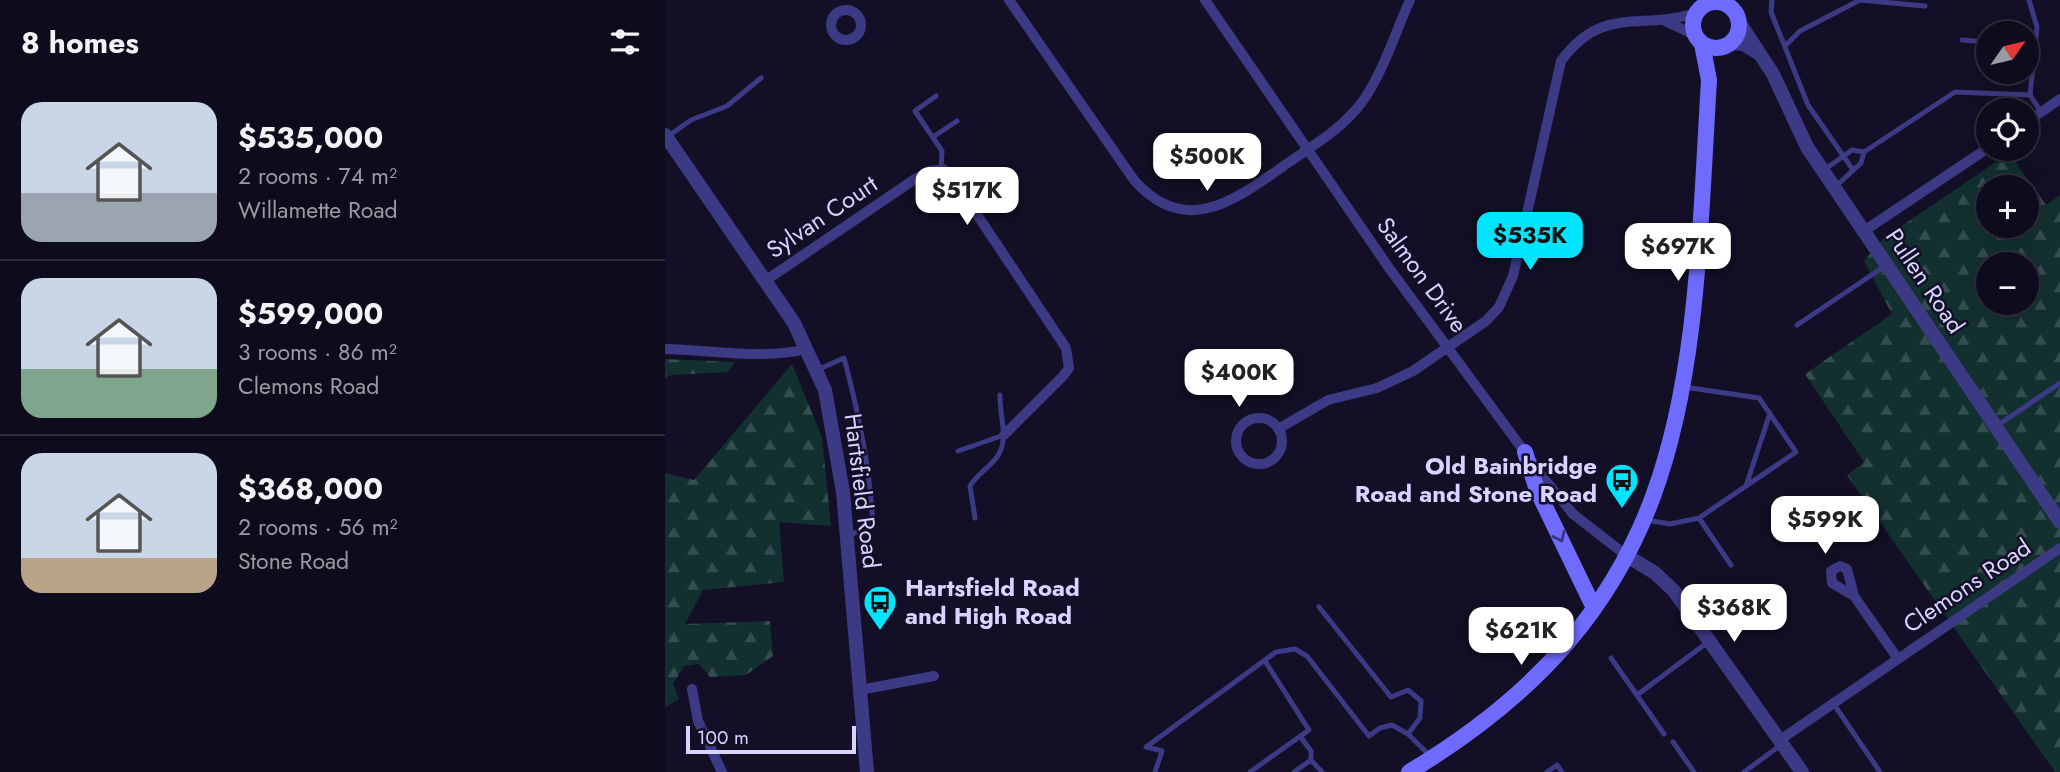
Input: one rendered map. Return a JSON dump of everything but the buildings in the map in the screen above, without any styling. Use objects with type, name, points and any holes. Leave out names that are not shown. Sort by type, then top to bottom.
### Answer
[{"type":"main road","points":[[1409,772],[1486,721],[1538,677],[1565,648],[1594,608],[1646,520],[1662,477],[1684,387],[1694,311],[1709,80],[1699,39],[1703,6],[1726,2],[1739,22],[1738,34],[1727,45],[1709,80]]},
{"type":"main road","points":[[1699,39],[1712,48],[1727,45]]},
{"type":"main road","points":[[1525,452],[1537,490],[1594,608]]},
{"type":"street","points":[[830,0],[838,11]]},
{"type":"street","points":[[1009,0],[1133,180],[1157,200],[1195,210],[1227,204],[1339,129],[1365,98],[1410,0]]},
{"type":"street","name":"Salmon Drive","points":[[1205,0],[1448,348],[1525,452],[1573,514],[1627,556]]},
{"type":"street","points":[[1278,429],[1328,400],[1395,381],[1486,321],[1499,307],[1509,286],[1561,61],[1578,41],[1603,25],[1618,21],[1665,21],[1703,6]]},
{"type":"street","points":[[1665,21],[1699,39]]},
{"type":"street","name":"Pullen Road","points":[[1739,22],[1765,59],[1797,130],[1823,171],[2060,522]]},
{"type":"street","points":[[1727,45],[1754,49],[1765,59]]},
{"type":"street","points":[[2041,112],[2060,99]]},
{"type":"street","name":"Hartsfield Road","points":[[666,136],[765,281],[807,349],[825,390],[838,451],[867,772]]},
{"type":"street","points":[[1864,231],[1976,156]]},
{"type":"street","points":[[940,169],[950,174],[1053,326],[1070,359],[1063,376],[1005,435]]},
{"type":"street","name":"Sylvan Court","points":[[765,281],[897,191],[930,171],[940,169]]},
{"type":"street","points":[[665,349],[762,354],[807,349]]},
{"type":"street","points":[[1262,419],[1278,429],[1280,449],[1271,461],[1257,464],[1249,462],[1238,451],[1237,436],[1245,423],[1262,419]]},
{"type":"street","name":"Clemons Road","points":[[1781,742],[1833,703],[2060,548]]},
{"type":"street","points":[[1627,556],[1655,573],[1674,591],[1802,772]]},
{"type":"street","name":"Clemons Road","points":[[1854,596],[1898,659]]},
{"type":"street","points":[[860,690],[934,676]]},
{"type":"street","points":[[692,689],[698,721],[722,772]]},
{"type":"lane","points":[[1772,0],[1771,12],[1808,105],[1853,170]]},
{"type":"lane","points":[[1785,46],[1800,31],[1860,0],[1925,6]]},
{"type":"lane","points":[[2029,0],[2034,21]]},
{"type":"lane","points":[[1962,40],[1976,41]]},
{"type":"lane","points":[[666,136],[691,120],[727,106],[761,78]]},
{"type":"lane","points":[[2031,84],[2030,95],[2041,112]]},
{"type":"lane","points":[[1834,188],[1861,163],[1864,152],[1955,92],[2030,95]]},
{"type":"lane","points":[[936,96],[915,111],[942,150],[940,169]]},
{"type":"lane","points":[[933,137],[957,121]]},
{"type":"lane","points":[[1823,171],[1852,150],[1864,152]]},
{"type":"lane","points":[[1797,325],[1886,265]]},
{"type":"lane","points":[[817,370],[844,358],[857,406],[871,483],[873,526],[847,536]]},
{"type":"lane","points":[[1996,427],[2060,383]]},
{"type":"lane","points":[[1646,520],[1670,524],[1699,518],[1796,452],[1759,398],[1684,387]]},
{"type":"lane","points":[[975,518],[969,486],[976,475],[998,456],[1005,435],[999,415],[1000,395]]},
{"type":"lane","points":[[1746,486],[1770,413]]},
{"type":"lane","points":[[958,451],[1005,435]]},
{"type":"lane","points":[[1699,518],[1731,565]]},
{"type":"lane","points":[[1319,607],[1391,697],[1408,690],[1421,701],[1420,718],[1408,734]]},
{"type":"lane","points":[[1637,695],[1710,641]]},
{"type":"lane","points":[[1155,772],[1162,751],[1146,747],[1285,648],[1295,649],[1307,656],[1369,736],[1380,728],[1392,725],[1408,734],[1431,758]]},
{"type":"lane","points":[[1611,657],[1664,734]]},
{"type":"lane","points":[[1250,772],[1309,730],[1265,661]]},
{"type":"lane","points":[[1833,703],[1880,772]]},
{"type":"lane","points":[[1300,736],[1311,751],[1311,760],[1322,772]]},
{"type":"lane","points":[[1673,742],[1694,772]]},
{"type":"lane","points":[[1744,772],[1781,742]]},
{"type":"lane","points":[[1294,772],[1311,760]]},
{"type":"lane","points":[[1547,772],[1557,765],[1562,772]]},
{"type":"green space","points":[[1997,161],[2015,161],[2025,175],[1977,175]]},
{"type":"green space","points":[[1976,175],[1976,238],[2039,238],[2039,195],[2046,205],[2060,195],[2060,772],[2055,772],[1847,475],[1864,462],[1805,374],[1892,314],[1864,261],[1884,238]]},
{"type":"green space","points":[[665,359],[735,362],[728,372],[671,375],[665,379]]},
{"type":"green space","points":[[792,364],[822,437],[831,526],[779,522],[784,582],[703,590],[685,624],[770,621],[773,656],[746,675],[710,677],[699,664],[684,666],[673,684],[679,699],[665,707],[665,473],[694,480]]},
{"type":"place","name":"Old Bainbridge Road and Stone Road","points":[[1622,510]]},
{"type":"place","name":"Hartsfield Road and High Road","points":[[880,632]]}]
